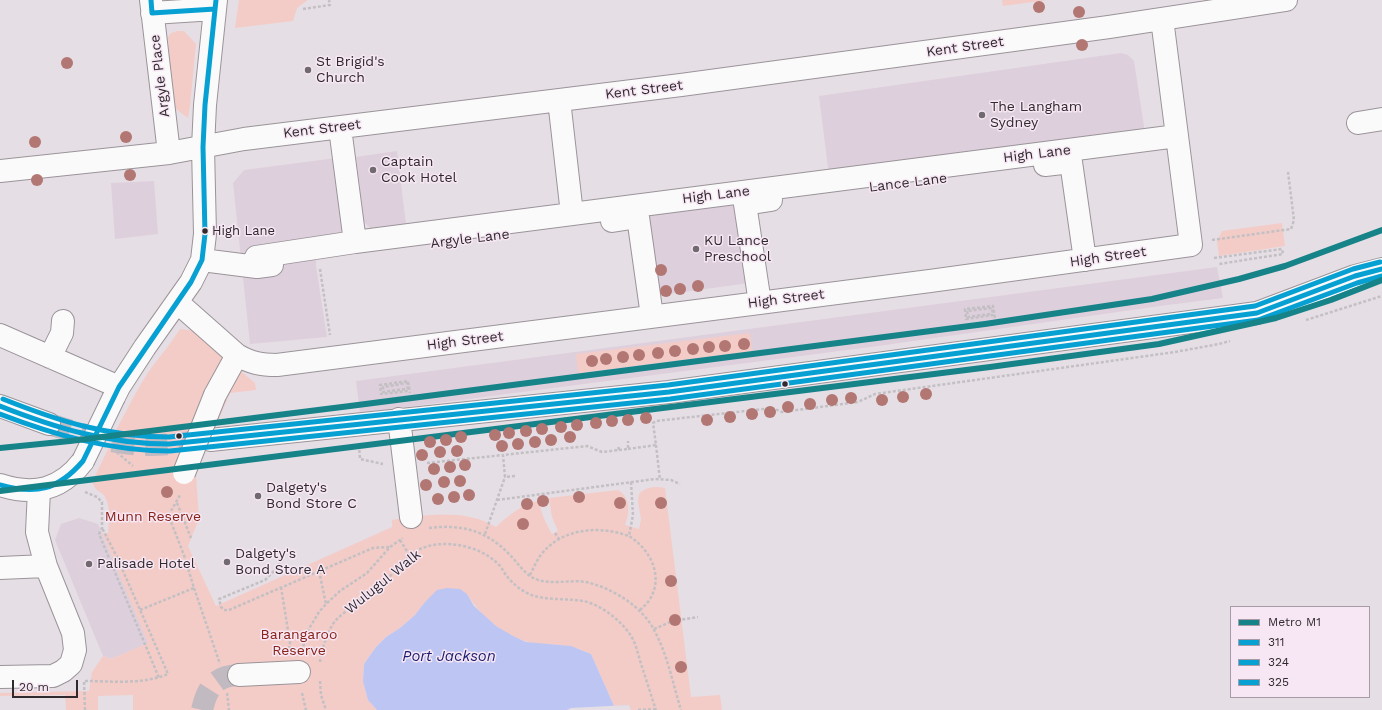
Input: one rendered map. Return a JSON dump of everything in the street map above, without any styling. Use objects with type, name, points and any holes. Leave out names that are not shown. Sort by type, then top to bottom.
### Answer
[{"type":"street","name":"Kent Street","points":[[0,171],[170,153],[244,139],[681,85],[1162,20],[1286,0]]},
{"type":"street","points":[[0,485],[15,489],[39,490],[52,486],[68,477],[83,461],[116,392],[191,282],[202,260],[206,234],[203,147],[205,105],[215,5],[152,6]]},
{"type":"street","name":"Argyle Place","points":[[152,6],[170,153]]},
{"type":"street","points":[[1162,20],[1191,245]]},
{"type":"street","points":[[559,100],[572,214]]},
{"type":"street","points":[[1358,123],[1382,119]]},
{"type":"street","points":[[340,128],[355,242]]},
{"type":"street","name":"High Lane","points":[[256,257],[355,242],[1177,136]]},
{"type":"street","name":"Lance Lane","points":[[760,303],[745,204],[1071,162],[1085,260]]},
{"type":"street","name":"Argyle Lane","points":[[202,260],[257,267],[638,217],[652,316]]},
{"type":"street","name":"High Street","points":[[177,302],[237,355],[261,365],[278,365],[760,303],[1191,245]]},
{"type":"street","points":[[210,440],[707,388],[1257,313],[1355,276],[1382,269]]},
{"type":"street","points":[[50,357],[62,333],[62,321]]},
{"type":"street","points":[[0,335],[50,357],[116,392]]},
{"type":"street","points":[[184,473],[215,395],[237,355]]},
{"type":"street","points":[[0,406],[49,424]]},
{"type":"street","points":[[399,420],[414,527]]},
{"type":"street","points":[[0,677],[53,676],[63,672],[71,664],[75,650],[73,633],[46,566],[37,532],[39,490]]},
{"type":"street","points":[[0,568],[46,566]]},
{"type":"street","points":[[229,678],[302,674]]},
{"type":"path","points":[[303,9],[330,5],[329,0]]},
{"type":"path","points":[[1191,245],[1221,238],[1291,229],[1294,220],[1288,172]]},
{"type":"path","points":[[1214,258],[1282,249],[1283,254],[1219,264]]},
{"type":"path","points":[[321,274],[333,358]]},
{"type":"path","points":[[990,314],[968,317],[967,311],[992,308],[993,315],[966,319],[965,309],[993,306],[995,318]]},
{"type":"path","points":[[660,480],[653,423],[656,421],[772,408],[782,412],[858,402],[875,394],[1175,352],[1219,344],[1235,339]]},
{"type":"path","points":[[406,389],[383,392],[383,386],[407,383],[408,391],[381,394],[380,385],[408,381],[410,393]]},
{"type":"path","points":[[628,441],[628,449]]},
{"type":"path","points":[[358,442],[360,459],[388,466]]},
{"type":"path","points":[[618,445],[619,450]]},
{"type":"path","points":[[426,463],[587,446],[602,452],[656,445]]},
{"type":"path","points":[[109,446],[133,466]]},
{"type":"path","points":[[485,534],[505,477],[503,455]]},
{"type":"path","points":[[505,477],[515,476]]},
{"type":"path","points":[[497,500],[631,482],[671,480],[680,484]]},
{"type":"path","points":[[629,536],[633,515],[631,482]]},
{"type":"path","points":[[85,492],[97,497],[102,502],[102,528],[99,534],[159,678]]},
{"type":"path","points":[[191,538],[177,503],[171,511],[169,517],[184,555],[194,588],[229,678],[229,710]]},
{"type":"path","points":[[306,710],[302,696],[300,658],[308,632],[313,622],[326,604],[340,591],[366,573],[390,547],[414,527],[452,526],[474,530],[485,534],[508,553],[530,575],[538,580],[586,582],[611,591],[639,611],[654,629],[661,645],[681,710]]},
{"type":"path","points":[[85,710],[84,681],[127,681],[159,678],[168,674],[117,557],[102,528]]},
{"type":"path","points":[[530,575],[540,556],[546,549],[564,536],[583,531],[598,530],[611,531],[629,536],[643,546],[650,556],[655,571],[655,585],[653,592],[650,599],[639,611]]},
{"type":"path","points":[[555,533],[559,539]]},
{"type":"path","points":[[400,540],[410,556]]},
{"type":"path","name":"Wulugul Walk","points":[[320,664],[327,638],[335,621],[357,602],[377,590],[397,566],[418,550],[430,546],[446,544],[460,545],[488,555],[498,563],[518,588],[528,594],[550,599],[584,601],[605,610],[626,628],[635,643],[656,709]]},
{"type":"path","points":[[283,559],[265,580],[219,599],[221,607],[224,610],[229,610],[373,548],[390,547]]},
{"type":"path","points":[[319,571],[326,604]]},
{"type":"path","points":[[281,587],[290,642],[302,674],[321,696],[326,710]]},
{"type":"path","points":[[140,610],[194,588]]},
{"type":"path","points":[[654,629],[673,621],[698,617]]},
{"type":"path","points":[[638,710],[656,709]]},
{"type":"shaded area","name":"The Langham Sydney","points":[[1121,53],[1128,55],[1134,61],[1145,133],[829,176],[819,96]]},
{"type":"shaded area","name":"Captain Cook Hotel","points":[[397,151],[406,224],[371,229],[364,222],[356,157]]},
{"type":"shaded area","points":[[336,158],[344,236],[316,244],[316,266],[327,337],[250,344],[233,183],[244,170]]},
{"type":"shaded area","points":[[154,181],[158,234],[115,239],[111,183]]},
{"type":"shaded area","name":"KU Lance Preschool","points":[[737,201],[749,283],[655,296],[643,215]]},
{"type":"shaded area","points":[[1217,267],[1223,298],[878,346],[360,413],[356,381]]},
{"type":"shaded area","points":[[79,518],[98,524],[149,643],[111,659],[103,656],[55,540],[61,524]]},
{"type":"green space","points":[[239,0],[308,0],[297,8],[293,21],[235,28]]},
{"type":"green space","points":[[1002,0],[1047,0],[1003,6]]},
{"type":"green space","points":[[184,31],[196,44],[188,118],[173,107],[168,37],[171,33]]},
{"type":"green space","points":[[1282,223],[1285,246],[1219,256],[1217,241],[1222,231]]},
{"type":"green space","name":"Barangaroo Reserve","points":[[180,329],[194,332],[255,383],[256,390],[230,393],[196,473],[199,519],[188,546],[216,606],[392,527],[392,520],[445,514],[471,517],[496,527],[522,507],[539,501],[542,514],[552,534],[558,531],[552,517],[549,498],[618,490],[625,497],[628,506],[628,515],[625,525],[639,529],[641,519],[638,501],[639,494],[651,488],[665,488],[691,697],[720,695],[722,710],[631,710],[629,705],[614,706],[591,654],[579,649],[560,645],[531,643],[516,638],[492,623],[478,609],[467,594],[425,602],[415,615],[400,628],[386,637],[376,647],[364,664],[363,682],[368,700],[377,710],[133,710],[133,695],[98,696],[98,710],[66,710],[65,695],[0,696],[0,693],[89,691],[92,672],[103,656],[111,659],[148,643],[102,533],[108,533],[108,506],[105,497],[94,487],[93,480],[114,434],[137,392],[152,367]]},
{"type":"green space","points":[[750,333],[752,351],[578,373],[576,354]]},
{"type":"water","name":"Port Jackson","points":[[447,588],[460,589],[467,594],[474,606],[496,626],[526,642],[571,646],[591,654],[614,706],[629,705],[631,710],[377,710],[368,700],[363,682],[364,664],[376,647],[386,637],[400,628],[415,615],[437,590]]},
{"type":"pier","points":[[629,705],[631,710],[567,710],[571,708]]},
{"type":"tunnel","points":[[49,424],[99,438],[138,445],[210,440]]},
{"type":"tunnel","points":[[202,710],[207,695],[213,685],[224,678],[239,675]]},
{"type":"metro line","name":"M1","points":[[0,448],[70,441],[350,406],[985,324],[1152,299],[1239,279],[1285,266],[1382,230]]},
{"type":"metro line","name":"M1","points":[[0,491],[990,367],[1159,344],[1276,318],[1331,300],[1382,280]]},
{"type":"transit line","name":"311","points":[[151,0],[152,13],[215,9]]},
{"type":"transit line","name":"311","points":[[0,485],[25,490],[46,488],[65,478],[83,461],[119,387],[191,282],[202,260],[205,234],[203,147],[205,105],[216,0]]},
{"type":"transit line","name":"325","points":[[3,399],[64,421],[105,431],[169,437],[668,385],[1255,306],[1353,269],[1380,262]]},
{"type":"transit line","name":"311","points":[[0,406],[62,428],[103,438],[169,444],[669,392],[1257,313],[1355,276],[1382,269]]},
{"type":"transit line","name":"324","points":[[0,414],[41,429],[104,445],[170,451],[670,399],[1258,320],[1357,283],[1382,276]]},
{"type":"place","name":"St Brigid's Church","points":[[308,70]]},
{"type":"place","name":"The Langham Sydney","points":[[982,115]]},
{"type":"place","name":"Captain Cook Hotel","points":[[373,170]]},
{"type":"place","name":"High Lane","points":[[205,231]]},
{"type":"place","name":"KU Lance Preschool","points":[[696,249]]},
{"type":"place","name":"Dalgety's Bond Store C","points":[[258,496]]},
{"type":"place","name":"Dalgety's Bond Store A","points":[[227,562]]},
{"type":"place","name":"Palisade Hotel","points":[[89,564]]},
{"type":"park label","name":"Munn Reserve","points":[[153,517]]}]
